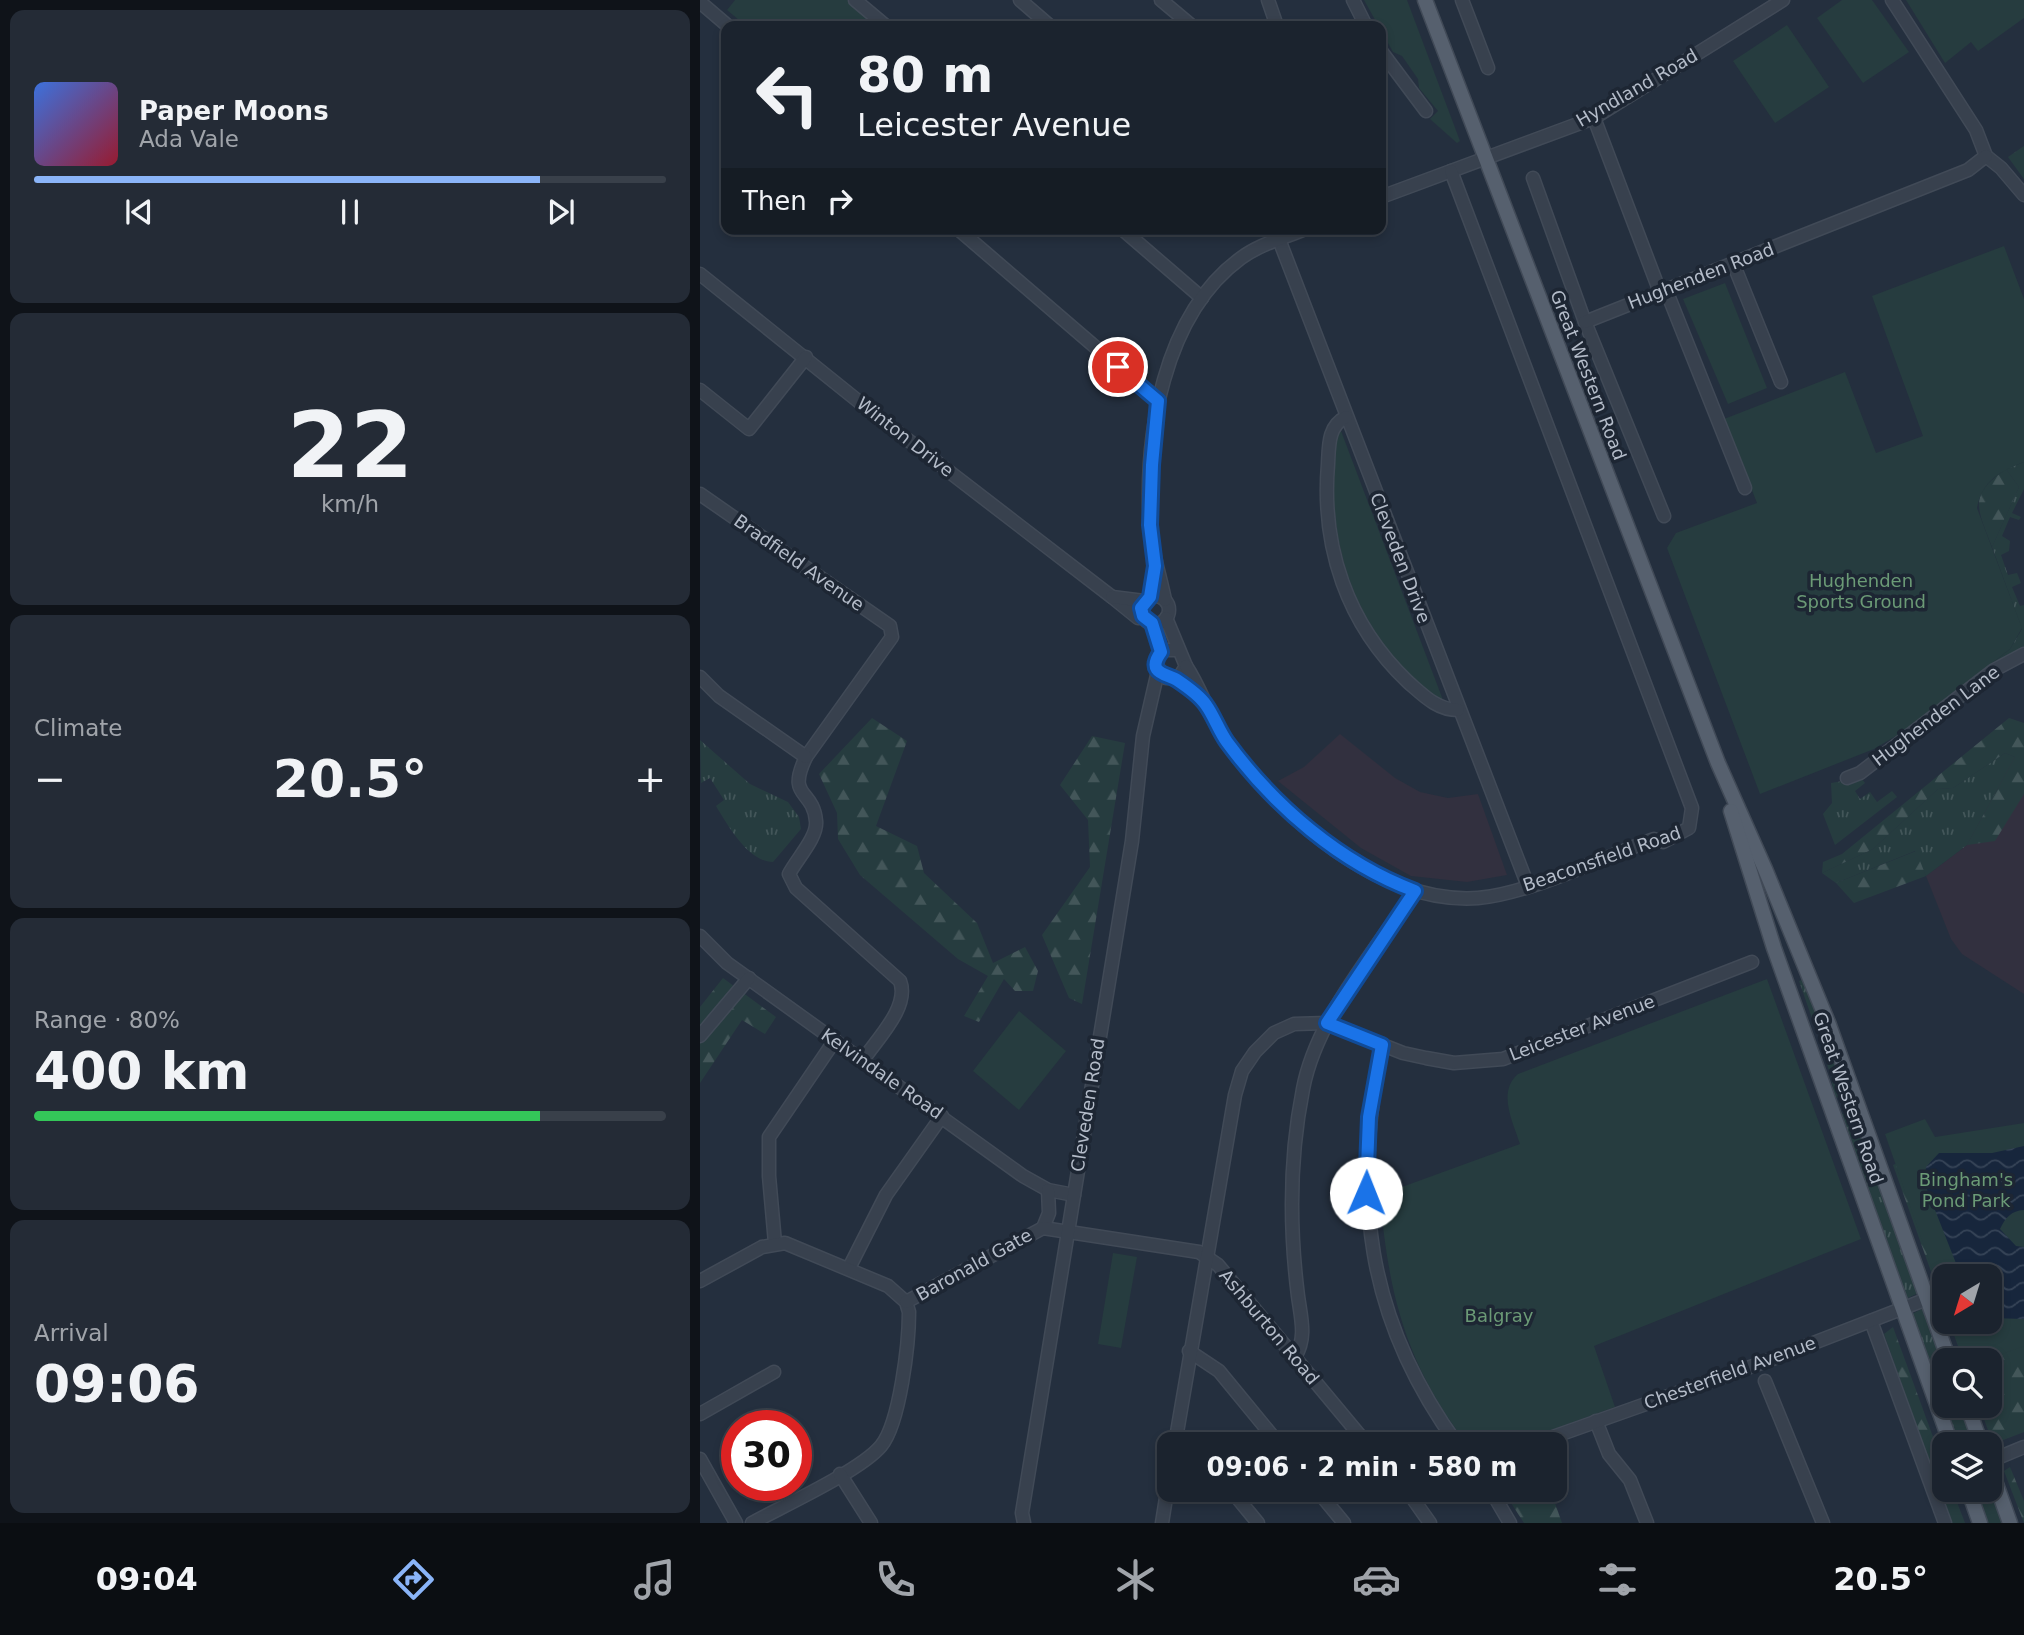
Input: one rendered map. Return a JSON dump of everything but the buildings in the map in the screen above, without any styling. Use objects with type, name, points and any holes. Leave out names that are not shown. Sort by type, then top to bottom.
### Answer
[{"type":"main road","name":"Great Western Road","points":[[1425,0],[1483,159],[1717,763],[1819,999],[1945,1348]]},
{"type":"main road","name":"Great Western Road","points":[[1717,763],[1754,890],[1947,1432]]},
{"type":"main road","points":[[2002,1501],[2010,1523]]},
{"type":"main road","points":[[1973,1502],[1980,1523]]},
{"type":"street","points":[[855,0],[880,21]]},
{"type":"street","points":[[1020,0],[1044,21]]},
{"type":"street","points":[[1268,0],[1275,21]]},
{"type":"street","points":[[1353,0],[1364,21]]},
{"type":"street","points":[[1462,0],[1488,68]]},
{"type":"street","name":"Hyndland Road","points":[[1483,159],[1594,118],[1764,5],[1783,0]]},
{"type":"street","points":[[1892,0],[1976,130],[1986,156],[2001,168],[2024,195]]},
{"type":"street","points":[[1165,1],[1187,21]]},
{"type":"street","points":[[700,2],[722,21]]},
{"type":"street","points":[[1386,58],[1426,111]]},
{"type":"street","points":[[1594,118],[1745,488]]},
{"type":"street","name":"Hughenden Road","points":[[1585,322],[1968,170],[1986,156]]},
{"type":"street","points":[[1386,195],[1483,159]]},
{"type":"street","name":"Beaconsfield Road","points":[[1186,666],[1200,686],[1205,704],[1226,740],[1263,788],[1349,859],[1369,872],[1415,891],[1452,898],[1479,898],[1528,886],[1654,839],[1663,842],[1685,832],[1693,818],[1692,808],[1451,171]]},
{"type":"street","points":[[1533,178],[1585,322],[1664,516]]},
{"type":"street","points":[[965,235],[1158,401]]},
{"type":"street","points":[[1129,235],[1202,298]]},
{"type":"street","name":"Cleveden Road","points":[[1186,666],[1186,660],[1166,618],[1169,609],[1155,566],[1150,525],[1158,401],[1181,333],[1202,298],[1240,258],[1277,235]]},
{"type":"street","name":"Cleveden Drive","points":[[1277,235],[1528,886]]},
{"type":"street","points":[[1733,263],[1782,382]]},
{"type":"street","name":"Winton Drive","points":[[700,274],[1129,612],[1147,620]]},
{"type":"street","points":[[700,390],[749,429],[806,357]]},
{"type":"street","points":[[1346,417],[1334,426],[1330,439],[1326,493],[1331,547],[1345,592],[1368,638],[1386,660],[1433,703],[1443,708],[1458,710]]},
{"type":"street","name":"Bradfield Avenue","points":[[700,494],[890,626],[892,637],[806,757]]},
{"type":"street","name":"Cleveden Road","points":[[1021,1520],[1132,841],[1143,736],[1161,652],[1147,620],[1147,599],[1155,566]]},
{"type":"street","points":[[1112,597],[1165,600]]},
{"type":"street","points":[[1147,620],[1166,618]]},
{"type":"street","points":[[1161,652],[1179,650]]},
{"type":"street","name":"Hughenden Lane","points":[[1847,778],[1860,773],[1994,670],[2024,654]]},
{"type":"street","points":[[1152,698],[1186,666]]},
{"type":"street","points":[[1158,671],[1173,678]]},
{"type":"street","points":[[700,677],[719,696],[806,757],[797,775],[798,787],[813,808],[817,822],[815,832],[789,874],[796,888],[900,981],[904,992],[901,1004],[863,1060]]},
{"type":"street","name":"Beaconsfield Road","points":[[1173,678],[1205,704]]},
{"type":"street","points":[[1295,1357],[1303,1336],[1291,1247],[1292,1169],[1303,1086],[1327,1023],[1415,891]]},
{"type":"street","name":"Kelvindale Road","points":[[700,936],[714,952],[748,978],[1024,1176],[1048,1190],[1073,1195]]},
{"type":"street","name":"Leicester Avenue","points":[[1180,1432],[1189,1352],[1235,1096],[1242,1071],[1255,1052],[1282,1028],[1294,1024],[1327,1023],[1382,1045],[1426,1058],[1454,1063],[1503,1059],[1752,962]]},
{"type":"street","points":[[700,1036],[748,978]]},
{"type":"street","points":[[775,1243],[769,1176],[769,1137],[835,1040]]},
{"type":"street","points":[[1382,1045],[1369,1117],[1365,1166],[1376,1263],[1407,1359],[1426,1397],[1449,1432]]},
{"type":"street","points":[[849,1268],[886,1195],[942,1116]]},
{"type":"street","name":"Baronald Gate","points":[[1043,1228],[1049,1213],[1048,1190]]},
{"type":"street","name":"Baronald Gate","points":[[906,1302],[1043,1228],[1068,1232]]},
{"type":"street","name":"Ashburton Road","points":[[1068,1232],[1206,1256],[1218,1265],[1357,1432]]},
{"type":"street","points":[[700,1281],[747,1254],[775,1243],[798,1247],[849,1268],[888,1286],[906,1302],[909,1323],[894,1423],[878,1449],[840,1474],[752,1523]]},
{"type":"street","name":"Chesterfield Avenue","points":[[1566,1432],[1927,1299]]},
{"type":"street","points":[[1871,1321],[1945,1523]]},
{"type":"street","points":[[1189,1352],[1219,1371],[1269,1432]]},
{"type":"street","points":[[700,1414],[774,1372]]},
{"type":"street","points":[[1765,1381],[1824,1523]]},
{"type":"street","points":[[1596,1421],[1609,1454],[1630,1480],[1647,1523]]},
{"type":"street","points":[[2002,1456],[2024,1447]]},
{"type":"street","points":[[700,1459],[736,1523]]},
{"type":"street","points":[[840,1474],[870,1523]]},
{"type":"street","points":[[1161,1523],[1165,1502]]},
{"type":"street","points":[[1241,1502],[1258,1523]]},
{"type":"street","points":[[1327,1502],[1344,1523]]},
{"type":"street","points":[[1415,1502],[1430,1523]]},
{"type":"street","points":[[1498,1502],[1510,1523]]},
{"type":"shaded area","points":[[1340,734],[1395,778],[1420,792],[1448,798],[1478,794],[1507,875],[1467,882],[1411,876],[1361,848],[1278,781],[1304,767]]},
{"type":"shaded area","points":[[2024,739],[2024,994],[1962,954],[1951,939],[1926,876],[1967,845]]},
{"type":"green space","points":[[735,0],[847,0],[871,21],[740,21],[727,10]]},
{"type":"green space","points":[[1364,0],[1407,0],[1460,141],[1457,143],[1430,119],[1438,111],[1419,88],[1418,79],[1402,56],[1393,52],[1386,39],[1386,21],[1376,21]]},
{"type":"green space","points":[[1842,0],[1872,0],[1909,52],[1863,83],[1817,18]]},
{"type":"green space","points":[[1906,0],[2024,0],[2024,18],[1978,51],[1971,42],[1945,63]]},
{"type":"green space","points":[[1787,25],[1829,87],[1775,123],[1733,61]]},
{"type":"green space","points":[[2024,146],[2024,179],[2008,157]]},
{"type":"green space","name":"Hughenden Sports Ground","points":[[2004,246],[2024,299],[2024,462],[1993,478],[1983,491],[1977,508],[2022,628],[2010,649],[1909,728],[1874,749],[1760,794],[1667,548],[1676,533],[1757,503],[1724,419],[1845,372],[1876,453],[1923,436],[1872,296]]},
{"type":"green space","points":[[1725,283],[1767,388],[1728,404],[1683,299]]},
{"type":"green space","points":[[1341,431],[1443,700],[1425,690],[1391,653],[1374,630],[1350,582],[1342,556],[1334,501],[1334,451]]},
{"type":"green space","points":[[2024,462],[2024,489],[2012,513],[2021,517],[2019,520],[2010,517],[2002,536],[2010,541],[2009,551],[2001,555],[2008,575],[2017,573],[2021,583],[2012,587],[2020,606],[2024,605],[2024,647],[1991,664],[2010,649],[2022,629],[1992,547],[2019,487],[2006,469]]},
{"type":"green space","points":[[2006,469],[2019,487],[1992,547],[1979,503],[1986,487]]},
{"type":"green space","points":[[872,718],[907,741],[876,826],[917,846],[924,873],[977,923],[993,963],[1025,947],[1038,971],[1033,991],[1015,991],[1004,979],[979,1022],[964,1016],[988,976],[958,959],[860,875],[838,839],[837,813],[819,774]]},
{"type":"green space","points":[[2009,718],[2024,723],[2024,794],[1995,841],[1967,845],[2015,757],[2005,753],[1953,788],[1938,789],[1873,849],[1822,873],[1823,862],[1842,854]]},
{"type":"green space","points":[[1092,736],[1125,743],[1082,1004],[1069,998],[1042,935],[1090,867],[1088,820],[1060,785]]},
{"type":"green space","points":[[700,740],[750,784],[788,802],[799,817],[801,829],[773,862],[755,856],[739,841],[716,806],[724,800],[710,778],[701,783]]},
{"type":"green space","points":[[2005,753],[2015,757],[1967,845],[1926,876],[1915,851],[1836,883],[1822,873],[1873,849],[1938,789],[1953,788]]},
{"type":"green space","points":[[1861,778],[1865,783],[1855,791],[1860,799],[1870,792],[1877,802],[1892,791],[1897,797],[1835,845],[1823,814],[1832,803],[1831,783]]},
{"type":"green space","points":[[1916,851],[1926,876],[1854,903],[1836,883]]},
{"type":"green space","points":[[723,978],[776,1017],[765,1034],[742,1020],[700,1083],[700,1007]]},
{"type":"green space","name":"Balgray","points":[[1767,979],[1861,1239],[1594,1346],[1615,1407],[1546,1432],[1458,1432],[1429,1386],[1404,1327],[1388,1264],[1380,1195],[1520,1144],[1508,1107],[1508,1089],[1518,1074]]},
{"type":"green space","points":[[1805,979],[1820,1021],[1814,1024],[1799,981]]},
{"type":"green space","points":[[1019,1011],[1066,1051],[1019,1110],[973,1071]]},
{"type":"green space","points":[[1825,1037],[1847,1092],[1838,1098],[1834,1096],[1831,1076],[1819,1040]]},
{"type":"green space","points":[[1851,1110],[1918,1293],[1906,1299],[1840,1115]]},
{"type":"green space","name":"Bingham's Pond Park","points":[[1925,1119],[1935,1137],[2024,1123],[2024,1346],[2002,1354],[2002,1348],[1960,1348],[1955,1334],[2002,1334],[2002,1264],[1932,1264],[1932,1269],[1885,1134]]},
{"type":"green space","points":[[1905,1160],[1940,1264],[1932,1264],[1932,1274],[1893,1165]]},
{"type":"green space","points":[[1113,1253],[1137,1257],[1121,1348],[1098,1344]]},
{"type":"green space","points":[[1922,1309],[1938,1348],[1932,1348],[1932,1374],[1910,1315]]},
{"type":"green space","points":[[1893,1327],[1932,1434],[1932,1469],[1884,1334]]},
{"type":"green space","points":[[1954,1334],[2000,1334],[2024,1343],[2024,1432],[2002,1441],[2002,1432],[1989,1432],[1984,1418],[2002,1418],[2002,1348],[1959,1348]]},
{"type":"green space","points":[[1948,1418],[1964,1418],[1969,1432],[1954,1432]]},
{"type":"green space","points":[[2010,1467],[2024,1501],[2024,1523],[2004,1471]]},
{"type":"green space","points":[[1510,1502],[1555,1502],[1562,1523],[1524,1523]]},
{"type":"green space","points":[[1944,1502],[1957,1502],[1965,1523],[1951,1523]]},
{"type":"green space","points":[[1980,1502],[1996,1502],[2004,1523],[1988,1523]]},
{"type":"water","points":[[2024,1146],[2024,1210],[2009,1215],[2000,1229],[2016,1246],[2024,1247],[2024,1319],[2002,1318],[2002,1264],[1956,1264],[1924,1182],[1926,1167],[1939,1153],[1992,1153]]},
{"type":"route","points":[[1118,367],[1158,401],[1150,525],[1155,566],[1150,597],[1144,601],[1141,608],[1143,616],[1152,623],[1161,652],[1157,661],[1158,671],[1166,678],[1176,678],[1205,704],[1226,740],[1263,788],[1349,859],[1369,872],[1415,891],[1327,1023],[1351,1030],[1382,1045],[1369,1117],[1366,1193]]}]
